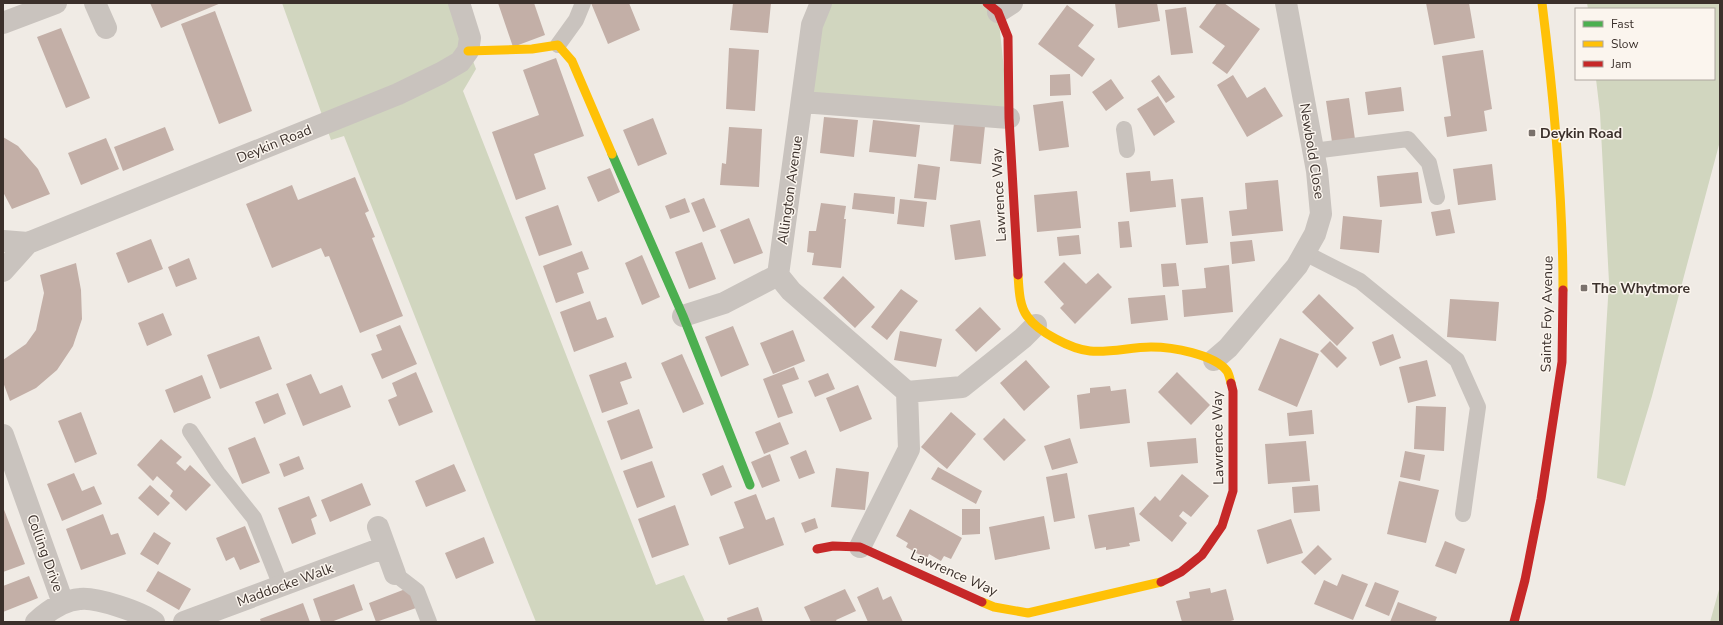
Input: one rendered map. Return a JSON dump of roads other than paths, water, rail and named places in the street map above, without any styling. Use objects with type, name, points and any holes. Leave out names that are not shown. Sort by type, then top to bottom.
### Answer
[{"type":"main road","name":"Sainte Foy Avenue","points":[[1514,622],[1525,580],[1541,499],[1562,362],[1563,233],[1555,110],[1542,3]]},
{"type":"main road","name":"Lawrence Way","points":[[818,549],[833,546],[860,547],[994,607],[1030,617],[1157,584],[1181,572],[1202,555],[1222,526],[1233,491],[1233,391],[1228,372],[1214,360],[1189,352],[1152,347],[1090,351],[1074,347],[1060,342],[1045,333],[1027,316],[1019,296],[1009,118],[1008,37],[999,6]]},
{"type":"main road","points":[[468,51],[532,49],[558,45],[572,61],[683,316],[750,485]]},
{"type":"street","points":[[3,23],[56,3]]},
{"type":"street","points":[[95,3],[106,28]]},
{"type":"street","points":[[459,3],[470,38],[468,51]]},
{"type":"street","name":"Allington Avenue","points":[[778,275],[812,25],[821,3]]},
{"type":"street","name":"Newbold Close","points":[[1214,360],[1228,348],[1297,266],[1316,234],[1321,214],[1317,171],[1286,3]]},
{"type":"street","name":"Deykin Road","points":[[3,271],[28,244],[398,94],[460,62],[468,51]]},
{"type":"street","points":[[802,102],[1009,118]]},
{"type":"street","name":"Deykin Road","points":[[3,241],[28,244]]},
{"type":"street","points":[[683,316],[724,303],[778,275],[791,291],[906,392],[909,449],[860,547]]},
{"type":"street","points":[[906,392],[962,387],[1023,338],[1036,325]]},
{"type":"street","name":"Colling Drive","points":[[3,435],[8,462],[63,603],[80,599],[99,602],[133,610],[154,622]]},
{"type":"street","points":[[378,527],[395,574]]},
{"type":"street","name":"Maddocke Walk","points":[[184,622],[385,547]]},
{"type":"street","points":[[36,622],[48,612],[63,603]]},
{"type":"lane","points":[[558,45],[576,20],[583,3]]},
{"type":"lane","points":[[1124,129],[1128,150]]},
{"type":"lane","points":[[1313,151],[1408,139],[1429,163],[1437,197]]},
{"type":"lane","points":[[1305,252],[1360,281],[1457,360],[1478,407],[1463,514]]},
{"type":"lane","points":[[190,431],[218,473],[254,518],[281,586]]},
{"type":"lane","points":[[395,574],[417,591],[430,622]]},
{"type":"place","name":"Deykin Road","points":[[1532,133]]},
{"type":"place","name":"The Whytmore","points":[[1584,288]]}]
